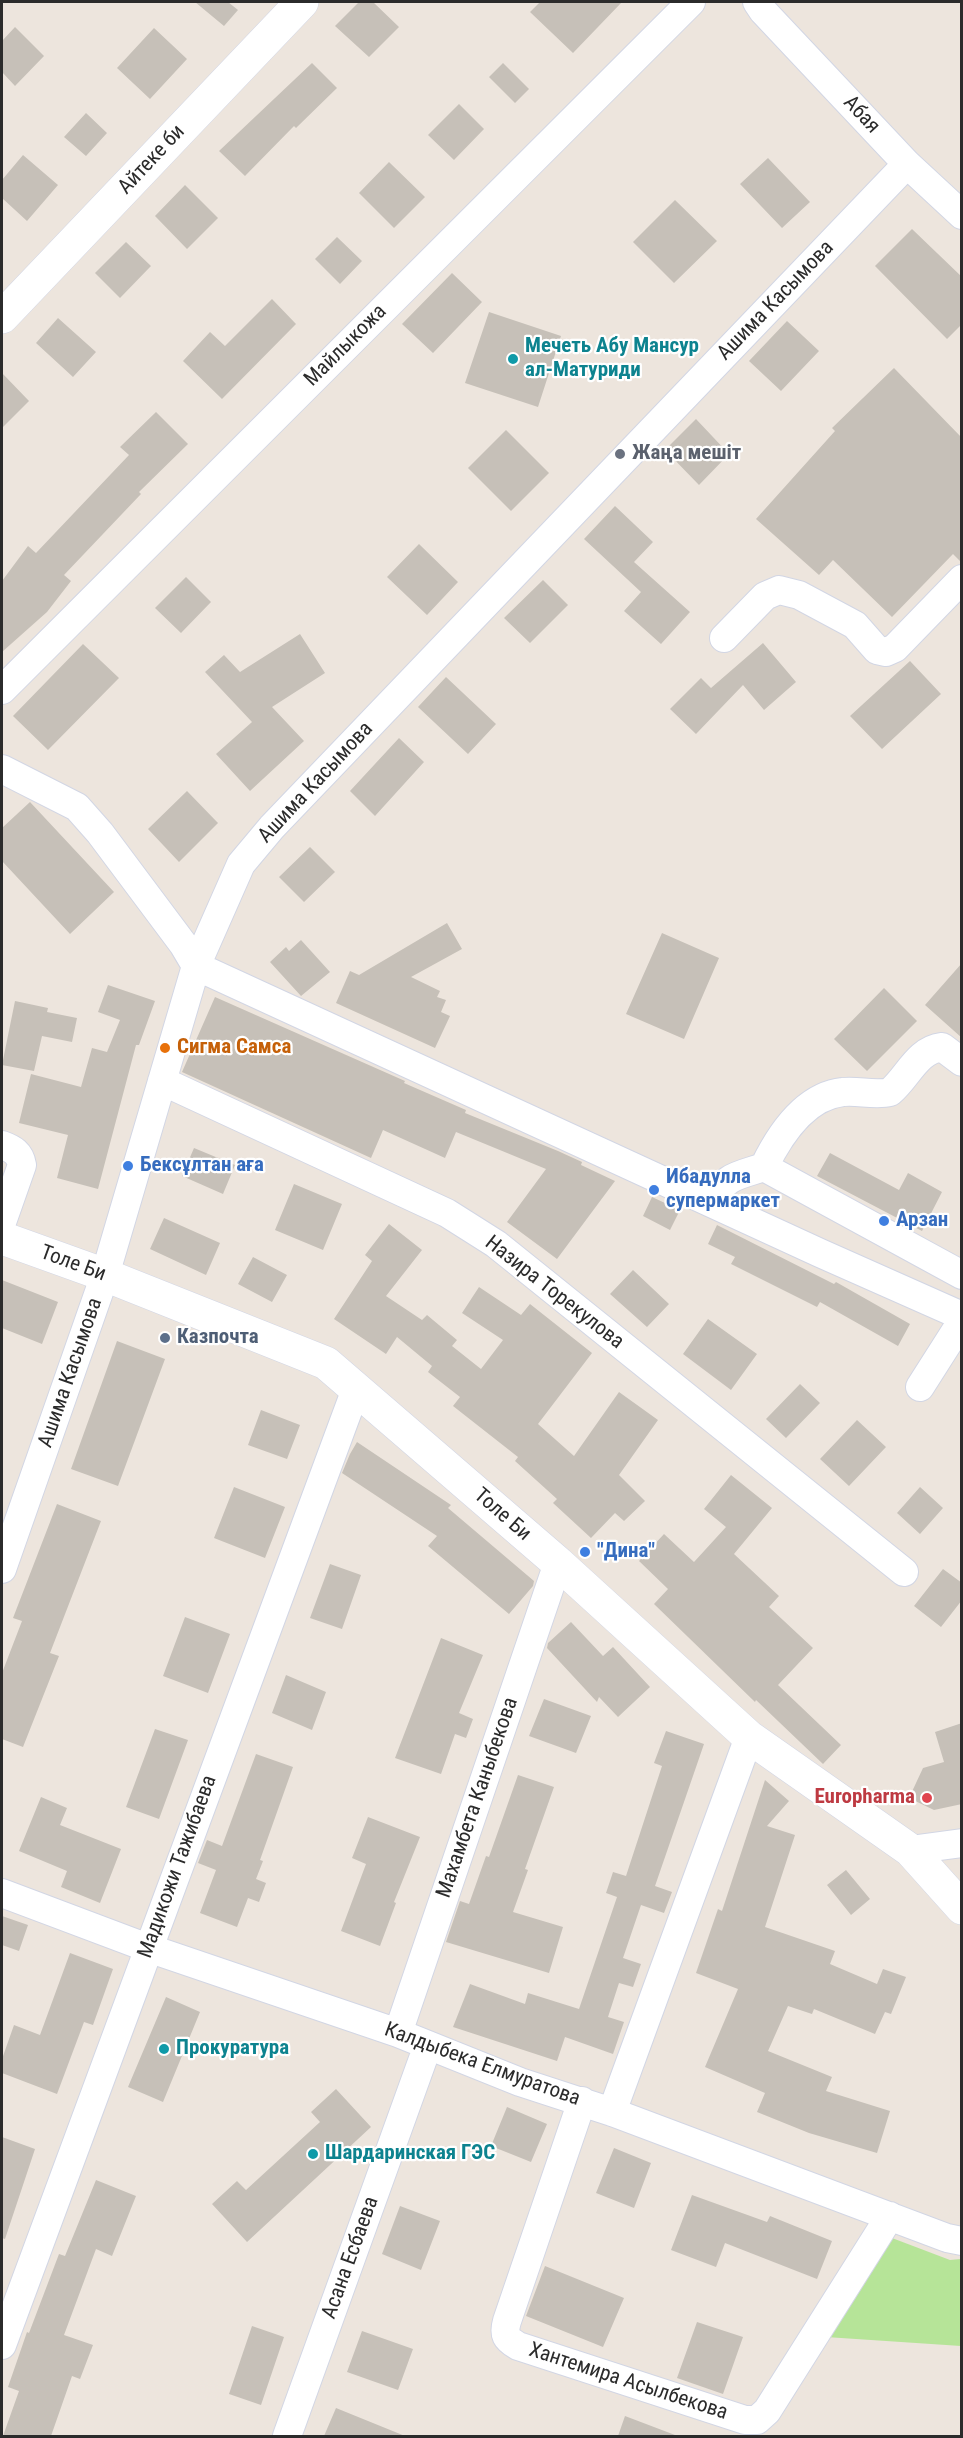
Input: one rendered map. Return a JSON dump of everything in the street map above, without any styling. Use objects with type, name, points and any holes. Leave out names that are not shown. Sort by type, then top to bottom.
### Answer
[{"type":"street","name":"Айтеке би","points":[[2,317],[302,2]]},
{"type":"street","name":"Майлыкожа","points":[[2,690],[691,2]]},
{"type":"street","name":"Абая","points":[[752,5],[907,164],[962,215]]},
{"type":"street","name":"Ашима Касымова","points":[[2,1569],[105,1275],[196,966],[241,864],[272,827],[907,164]]},
{"type":"street","points":[[724,638],[765,596],[779,590],[799,595],[855,625],[877,650],[886,652],[895,648],[962,579]]},
{"type":"street","points":[[2,769],[77,807],[128,870],[183,944],[196,966],[962,1316]]},
{"type":"street","points":[[711,1202],[720,1185],[733,1177],[764,1167],[776,1143],[810,1104],[821,1098],[845,1092],[882,1094],[890,1092],[923,1053],[932,1048],[942,1047],[962,1062]]},
{"type":"street","name":"Назира Торекулова","points":[[162,1081],[447,1213],[496,1245],[904,1572]]},
{"type":"street","points":[[2,1145],[11,1148],[20,1156],[22,1165],[2,1222]]},
{"type":"street","points":[[764,1167],[962,1275]]},
{"type":"street","name":"Толе Би","points":[[2,1239],[105,1275],[326,1363],[558,1563],[749,1737],[910,1850],[962,1908]]},
{"type":"street","points":[[920,1387],[962,1321]]},
{"type":"street","name":"Мадикожи Тажибаева","points":[[2,2345],[356,1389]]},
{"type":"street","name":"Махамбета Каныбекова","points":[[398,2034],[558,1563]]},
{"type":"street","points":[[612,2112],[749,1737]]},
{"type":"street","points":[[910,1850],[962,1843]]},
{"type":"street","name":"Калдыбека Елмуратова","points":[[2,1893],[148,1948],[398,2034],[520,2082],[582,2101],[962,2241]]},
{"type":"street","name":"Асана Есбаева","points":[[287,2436],[428,2045]]},
{"type":"street","name":"Хантемира Асылбекова","points":[[582,2101],[507,2320],[504,2332],[508,2340],[518,2346],[745,2420],[757,2420],[767,2411],[890,2216]]},
{"type":"green space","points":[[892,2238],[950,2260],[961,2259],[961,2346],[826,2337]]},
{"type":"building","points":[[195,2],[228,2],[238,10],[224,26]]},
{"type":"building","points":[[359,2],[373,2],[399,27],[369,57],[335,26]]},
{"type":"building","points":[[540,2],[622,2],[573,53],[530,12]]},
{"type":"building","points":[[15,27],[44,56],[15,86],[2,72],[2,41]]},
{"type":"building","points":[[154,28],[187,59],[150,99],[117,68]]},
{"type":"building","points":[[312,63],[337,88],[296,128],[294,126],[245,176],[219,151]]},
{"type":"building","points":[[503,63],[529,89],[515,103],[489,77]]},
{"type":"building","points":[[459,104],[484,129],[454,160],[428,135]]},
{"type":"building","points":[[86,113],[107,133],[86,156],[64,137]]},
{"type":"building","points":[[23,155],[58,185],[27,221],[2,198],[2,180]]},
{"type":"building","points":[[768,158],[810,202],[782,228],[740,184]]},
{"type":"building","points":[[389,162],[425,197],[394,228],[359,193]]},
{"type":"building","points":[[185,185],[218,218],[187,249],[155,216]]},
{"type":"building","points":[[675,200],[717,241],[674,283],[633,242]]},
{"type":"building","points":[[912,229],[962,277],[962,324],[947,339],[875,266]]},
{"type":"building","points":[[337,237],[362,261],[340,284],[315,259]]},
{"type":"building","points":[[126,242],[151,266],[120,298],[95,273]]},
{"type":"building","points":[[452,273],[482,302],[433,353],[402,324]]},
{"type":"building","points":[[272,299],[296,324],[222,399],[183,361],[210,332],[225,346]]},
{"type":"building","name":"Мечеть Абу Мансур ал-Матуриди","points":[[489,312],[561,336],[538,407],[465,383]]},
{"type":"building","points":[[58,318],[96,352],[73,377],[36,343]]},
{"type":"building","points":[[787,321],[819,351],[781,391],[749,361]]},
{"type":"building","points":[[894,368],[962,438],[962,563],[953,554],[892,617],[833,560],[819,575],[756,519],[835,431],[832,428]]},
{"type":"building","points":[[2,373],[29,401],[2,428]]},
{"type":"building","points":[[156,412],[188,444],[139,492],[141,494],[64,575],[71,581],[47,612],[2,652],[2,581],[28,546],[36,553],[129,455],[120,447]]},
{"type":"building","points":[[696,419],[729,454],[699,485],[665,450]]},
{"type":"building","points":[[506,430],[549,473],[511,511],[468,468]]},
{"type":"building","points":[[615,506],[653,542],[634,562],[690,612],[661,644],[624,611],[641,592],[584,539]]},
{"type":"building","points":[[419,544],[458,582],[427,615],[387,577]]},
{"type":"building","points":[[186,577],[211,602],[181,633],[155,608]]},
{"type":"building","points":[[543,580],[568,605],[530,643],[504,618]]},
{"type":"building","points":[[300,634],[325,673],[272,707],[304,741],[250,791],[216,754],[252,722],[205,672],[224,655],[240,672]]},
{"type":"building","points":[[763,643],[796,682],[764,710],[743,685],[696,734],[670,709],[701,678],[711,688]]},
{"type":"building","points":[[83,644],[119,678],[48,750],[13,716]]},
{"type":"building","points":[[910,661],[941,694],[882,749],[850,716]]},
{"type":"building","points":[[446,677],[496,724],[468,754],[418,707]]},
{"type":"building","points":[[399,738],[424,762],[375,816],[350,791]]},
{"type":"building","points":[[187,791],[218,823],[179,862],[148,829]]},
{"type":"building","points":[[30,802],[114,892],[70,934],[2,861],[2,828]]},
{"type":"building","points":[[310,847],[335,872],[304,902],[279,877]]},
{"type":"building","points":[[447,923],[462,949],[411,977],[440,991],[437,997],[446,1000],[441,1012],[450,1016],[435,1048],[336,1003],[350,971],[359,975]]},
{"type":"building","points":[[662,933],[719,958],[684,1039],[626,1014]]},
{"type":"building","points":[[301,940],[330,972],[301,996],[270,962],[286,947],[289,951]]},
{"type":"building","points":[[962,963],[962,1038],[925,1005]]},
{"type":"building","points":[[108,985],[155,1001],[139,1045],[136,1045],[98,1189],[57,1178],[68,1135],[19,1123],[31,1074],[81,1087],[92,1048],[107,1052],[120,1020],[98,1012]]},
{"type":"building","points":[[884,988],[917,1021],[867,1071],[834,1039]]},
{"type":"building","points":[[215,997],[405,1081],[404,1083],[466,1110],[465,1113],[582,1162],[581,1165],[615,1181],[557,1259],[507,1222],[546,1169],[456,1132],[445,1158],[383,1130],[371,1158],[182,1072]]},
{"type":"building","points":[[15,1001],[48,1008],[47,1012],[77,1018],[72,1042],[42,1036],[34,1071],[2,1065]]},
{"type":"building","points":[[194,1148],[235,1165],[223,1194],[182,1176]]},
{"type":"building","points":[[830,1153],[899,1190],[908,1173],[942,1192],[922,1231],[817,1176]]},
{"type":"building","points":[[294,1184],[342,1204],[323,1250],[275,1230]]},
{"type":"building","points":[[652,1197],[680,1210],[670,1230],[643,1216]]},
{"type":"building","points":[[164,1218],[220,1243],[206,1275],[150,1249]]},
{"type":"building","points":[[389,1224],[422,1250],[386,1296],[422,1320],[427,1315],[457,1340],[452,1346],[481,1369],[503,1340],[462,1313],[479,1287],[521,1315],[530,1304],[592,1353],[538,1424],[574,1456],[619,1392],[658,1420],[619,1475],[645,1501],[624,1521],[615,1513],[591,1538],[553,1503],[557,1499],[515,1461],[518,1457],[453,1406],[460,1397],[428,1372],[432,1366],[397,1337],[386,1354],[334,1319],[372,1261],[365,1255]]},
{"type":"building","points":[[717,1225],[834,1284],[836,1282],[910,1324],[898,1346],[820,1302],[817,1307],[731,1264],[735,1257],[708,1244]]},
{"type":"building","points":[[253,1257],[287,1275],[272,1302],[238,1284]]},
{"type":"building","points":[[633,1270],[669,1304],[647,1327],[610,1294]]},
{"type":"building","points":[[2,1280],[58,1302],[42,1344],[2,1328]]},
{"type":"building","points":[[708,1319],[757,1354],[731,1390],[683,1354]]},
{"type":"building","points":[[117,1341],[165,1359],[118,1486],[71,1469]]},
{"type":"building","points":[[800,1384],[820,1403],[786,1438],[766,1419]]},
{"type":"building","points":[[261,1410],[300,1425],[287,1459],[248,1445]]},
{"type":"building","points":[[857,1420],[886,1447],[849,1486],[820,1459]]},
{"type":"building","points":[[357,1442],[451,1505],[448,1508],[534,1581],[533,1586],[509,1614],[428,1546],[437,1536],[342,1473]]},
{"type":"building","points":[[731,1475],[772,1508],[734,1554],[779,1596],[769,1607],[813,1648],[778,1685],[841,1745],[823,1764],[654,1604],[668,1589],[639,1561],[664,1534],[694,1562],[726,1527],[704,1509]]},
{"type":"building","points":[[234,1487],[285,1507],[265,1558],[214,1538]]},
{"type":"building","points":[[920,1487],[943,1508],[920,1534],[897,1513]]},
{"type":"building","points":[[57,1504],[101,1521],[50,1653],[59,1656],[23,1747],[2,1739],[2,1673],[22,1621],[13,1618]]},
{"type":"building","points":[[330,1564],[361,1575],[342,1629],[310,1618]]},
{"type":"building","points":[[943,1569],[962,1583],[962,1600],[941,1627],[914,1606]]},
{"type":"building","points":[[185,1617],[230,1634],[208,1693],[163,1676]]},
{"type":"building","points":[[571,1622],[603,1656],[613,1647],[650,1687],[618,1717],[599,1697],[597,1702],[547,1648],[548,1643]]},
{"type":"building","points":[[441,1638],[483,1655],[459,1713],[473,1719],[466,1738],[455,1734],[441,1774],[395,1758]]},
{"type":"building","points":[[286,1675],[326,1692],[312,1730],[272,1713]]},
{"type":"building","points":[[544,1699],[591,1716],[576,1753],[529,1736]]},
{"type":"building","points":[[962,1723],[962,1804],[934,1810],[909,1798],[923,1768],[944,1762],[935,1732]]},
{"type":"building","points":[[155,1729],[188,1740],[159,1819],[126,1807]]},
{"type":"building","points":[[666,1731],[704,1744],[655,1886],[672,1892],[664,1913],[641,1905],[623,1958],[641,1964],[633,1987],[619,1983],[608,2017],[624,2022],[613,2054],[565,2037],[557,2061],[453,2027],[470,1984],[525,2004],[528,1993],[579,2009],[617,1897],[606,1893],[613,1872],[626,1876],[662,1766],[654,1763]]},
{"type":"building","points":[[256,1754],[293,1767],[260,1860],[263,1861],[256,1879],[266,1883],[259,1902],[248,1898],[237,1927],[200,1913],[216,1870],[198,1863],[207,1840],[222,1846]]},
{"type":"building","points":[[518,1775],[554,1787],[525,1869],[528,1870],[513,1912],[563,1927],[549,1973],[446,1942],[460,1901],[469,1904],[486,1856],[489,1857]]},
{"type":"building","points":[[765,1780],[789,1801],[767,1826],[795,1835],[765,1927],[835,1951],[830,1964],[877,1984],[883,1969],[906,1977],[891,2014],[885,2012],[875,2034],[814,2009],[812,2014],[788,2006],[768,2051],[832,2077],[826,2091],[890,2111],[877,2153],[809,2133],[757,2112],[765,2093],[705,2067],[738,1989],[696,1973],[718,1909],[722,1911]]},
{"type":"building","points":[[41,1797],[67,1808],[60,1825],[121,1849],[100,1903],[61,1887],[67,1871],[19,1851]]},
{"type":"building","points":[[368,1817],[420,1837],[394,1902],[396,1903],[380,1946],[341,1931],[366,1864],[352,1858]]},
{"type":"building","points":[[846,1870],[870,1899],[851,1915],[827,1885]]},
{"type":"building","points":[[2,1916],[28,1925],[19,1951],[2,1945]]},
{"type":"building","points":[[70,1953],[113,1969],[93,2025],[84,2022],[57,2094],[2,2073],[2,2059],[14,2025],[40,2035]]},
{"type":"building","name":"Прокуратура","points":[[166,1997],[200,2012],[163,2102],[128,2087]]},
{"type":"building","name":"Шардаринская ГЭС","points":[[336,2089],[371,2127],[247,2242],[212,2204],[237,2181],[246,2190],[320,2122],[311,2112]]},
{"type":"building","points":[[507,2107],[547,2124],[531,2162],[491,2146]]},
{"type":"building","points":[[2,2137],[35,2149],[5,2239],[2,2238]]},
{"type":"building","points":[[614,2148],[651,2163],[634,2208],[596,2193]]},
{"type":"building","points":[[96,2180],[136,2196],[112,2256],[96,2249],[64,2335],[93,2345],[80,2379],[72,2376],[51,2436],[3,2436],[19,2391],[8,2387],[27,2332],[29,2333],[59,2254],[65,2256]]},
{"type":"building","points":[[692,2195],[767,2222],[770,2216],[832,2241],[817,2279],[725,2243],[716,2267],[671,2250]]},
{"type":"building","points":[[400,2206],[440,2221],[421,2270],[382,2254]]},
{"type":"building","points":[[545,2266],[624,2298],[603,2347],[526,2316]]},
{"type":"building","points":[[697,2322],[743,2337],[723,2394],[677,2378]]},
{"type":"building","points":[[252,2326],[284,2337],[261,2405],[229,2394]]},
{"type":"building","points":[[362,2331],[413,2349],[398,2390],[347,2372]]},
{"type":"building","points":[[336,2408],[405,2436],[324,2436]]},
{"type":"building","points":[[625,2416],[675,2435],[618,2436]]},
{"type":"place","name":"Мечеть Абу Мансур ал-Матуриди","points":[[513,359]]},
{"type":"place","name":"Жаңа мешіт","points":[[620,454]]},
{"type":"place","name":"Сигма Самса","points":[[165,1048]]},
{"type":"place","name":"Бексұлтан аға","points":[[128,1166]]},
{"type":"place","name":"Ибадулла супермаркет","points":[[654,1190]]},
{"type":"place","name":"Арзан","points":[[884,1221]]},
{"type":"place","name":"Казпочта","points":[[165,1338]]},
{"type":"place","name":"\"Дина\"","points":[[585,1552]]},
{"type":"place","name":"Europharma","points":[[927,1798]]},
{"type":"place","name":"Прокуратура","points":[[164,2049]]},
{"type":"place","name":"Шардаринская ГЭС","points":[[313,2154]]}]
